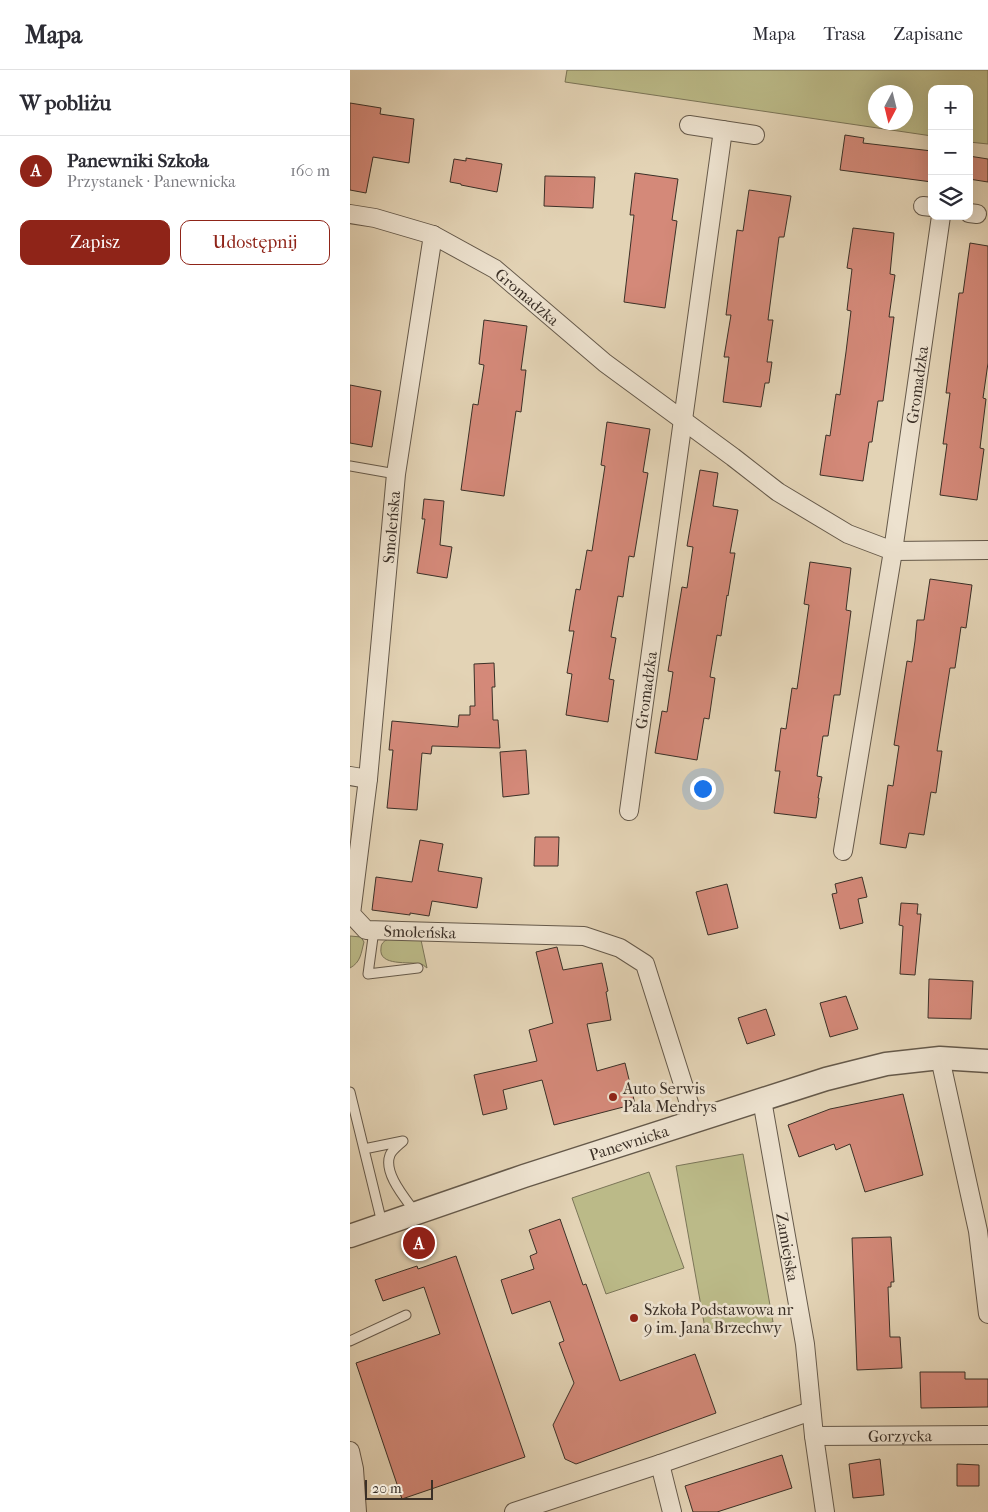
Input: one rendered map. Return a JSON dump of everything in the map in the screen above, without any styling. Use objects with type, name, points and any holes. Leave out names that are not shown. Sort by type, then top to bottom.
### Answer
[{"type":"street","points":[[688,125],[755,134]]},
{"type":"street","name":"Gromadzka","points":[[629,811],[723,130]]},
{"type":"street","name":"Gromadzka","points":[[350,214],[375,218],[433,235],[495,269],[605,363],[733,456],[778,492],[848,534],[893,551],[988,550]]},
{"type":"street","name":"Gromadzka","points":[[843,851],[893,551],[940,220]]},
{"type":"street","name":"Smoleńska","points":[[433,235],[396,474],[368,779],[351,914],[366,930],[584,936],[620,948],[645,964],[695,1122]]},
{"type":"street","points":[[350,776],[368,779]]},
{"type":"street","points":[[940,1058],[978,1232],[988,1314]]},
{"type":"street","name":"Panewnicka","points":[[350,1236],[524,1176],[826,1079],[886,1064],[940,1058],[988,1060]]},
{"type":"street","name":"Zamiejska","points":[[762,1100],[804,1344],[825,1512]]},
{"type":"street","points":[[514,1512],[660,1464],[811,1411]]},
{"type":"street","name":"Gorzycka","points":[[814,1436],[988,1435]]},
{"type":"street","points":[[350,1451],[357,1512]]},
{"type":"street","points":[[660,1464],[672,1512]]},
{"type":"lane","name":"Smoleńska","points":[[350,466],[396,474]]},
{"type":"lane","points":[[374,930],[368,974],[418,968]]},
{"type":"lane","points":[[350,1092],[382,1226]]},
{"type":"lane","points":[[364,1149],[403,1140],[390,1154],[388,1165],[391,1176],[416,1214]]},
{"type":"lane","points":[[350,1341],[406,1315]]},
{"type":"shaded area","points":[[567,70],[988,70],[988,144],[973,142],[973,85],[928,85],[928,135],[891,130],[913,130],[913,85],[868,85],[868,127],[565,82]]},
{"type":"shaded area","points":[[350,936],[361,937],[364,942],[358,960],[350,968]]},
{"type":"shaded area","points":[[391,938],[421,940],[427,968],[421,964],[389,961],[384,958],[381,954],[381,946]]},
{"type":"shaded area","points":[[743,1154],[773,1322],[706,1334],[676,1166]]},
{"type":"shaded area","points":[[649,1172],[684,1268],[606,1294],[572,1198]]},
{"type":"building","points":[[350,103],[381,108],[380,114],[414,119],[409,163],[373,157],[366,193],[350,190]]},
{"type":"building","points":[[845,135],[864,138],[863,143],[928,151],[928,181],[840,170]]},
{"type":"building","points":[[973,157],[988,159],[988,182],[973,180]]},
{"type":"building","points":[[466,158],[502,164],[497,192],[450,182],[454,159],[466,161]]},
{"type":"building","points":[[635,173],[678,179],[672,220],[677,221],[665,308],[624,302],[634,215],[630,215]]},
{"type":"building","points":[[545,176],[595,177],[593,208],[544,206]]},
{"type":"building","points":[[749,190],[791,196],[784,237],[779,237],[768,320],[773,320],[767,362],[772,362],[769,383],[765,383],[761,407],[723,402],[729,357],[724,357],[731,315],[726,315],[737,230],[743,231]]},
{"type":"building","points":[[853,228],[894,233],[890,274],[895,275],[889,317],[894,317],[883,401],[878,401],[872,442],[869,442],[863,481],[820,475],[826,435],[830,436],[836,394],[840,395],[846,352],[851,311],[847,310],[852,269],[847,268]]},
{"type":"building","points":[[970,243],[988,246],[988,363],[983,398],[986,399],[980,448],[984,449],[977,500],[940,495],[947,444],[943,444],[950,393],[946,393],[959,293],[963,293]]},
{"type":"building","points":[[484,320],[527,326],[521,370],[526,370],[521,412],[516,411],[504,496],[461,490],[473,404],[478,405],[484,365],[479,364]]},
{"type":"building","points":[[350,385],[381,391],[372,447],[350,443]]},
{"type":"building","points":[[607,422],[650,429],[643,472],[648,473],[634,557],[629,556],[623,597],[618,596],[611,637],[616,638],[609,679],[614,680],[608,722],[566,715],[572,674],[567,673],[574,631],[569,631],[576,589],[580,590],[587,550],[592,551],[605,466],[601,465]]},
{"type":"building","points":[[700,470],[718,473],[713,506],[738,510],[730,553],[735,553],[728,596],[721,636],[717,635],[710,677],[715,678],[709,719],[704,718],[697,760],[655,753],[662,711],[667,712],[673,672],[668,671],[682,587],[687,588],[693,547],[687,546]]},
{"type":"building","points":[[424,499],[444,501],[440,545],[452,547],[447,578],[417,573],[425,519],[422,519]]},
{"type":"building","points":[[810,562],[851,568],[846,610],[851,611],[840,695],[834,695],[828,736],[823,736],[817,776],[822,777],[816,818],[774,813],[780,771],[775,771],[781,728],[786,729],[792,688],[797,689],[809,605],[804,604]]},
{"type":"building","points":[[930,579],[972,585],[966,628],[961,627],[955,668],[950,668],[937,751],[942,751],[936,793],[931,792],[924,835],[909,833],[906,848],[880,844],[888,785],[893,786],[899,746],[894,745],[907,661],[912,662],[917,620],[924,620]]},
{"type":"building","points":[[494,663],[495,687],[492,687],[493,720],[498,720],[500,748],[432,746],[431,754],[422,753],[417,810],[387,808],[393,750],[389,750],[392,721],[458,727],[459,715],[470,715],[470,706],[475,706],[474,664]]},
{"type":"building","points":[[526,750],[529,794],[503,797],[500,752]]},
{"type":"building","points":[[535,837],[559,837],[558,866],[534,866]]},
{"type":"building","points":[[420,840],[443,844],[438,871],[482,878],[477,908],[432,901],[429,916],[372,910],[376,877],[412,882]]},
{"type":"building","points":[[862,877],[867,897],[858,899],[863,923],[840,929],[832,894],[837,893],[835,884]]},
{"type":"building","points":[[727,884],[738,928],[708,935],[696,892]]},
{"type":"building","points":[[901,903],[918,904],[917,914],[921,914],[915,975],[900,974],[903,926],[899,925]]},
{"type":"building","points":[[557,947],[563,970],[602,963],[608,991],[606,992],[611,1020],[587,1024],[597,1071],[625,1063],[635,1104],[554,1125],[542,1080],[503,1090],[507,1109],[483,1115],[474,1075],[537,1061],[529,1030],[553,1023],[536,952]]},
{"type":"building","points":[[929,979],[973,981],[971,1019],[928,1018]]},
{"type":"building","points":[[846,996],[858,1029],[830,1037],[820,1003]]},
{"type":"building","points":[[766,1009],[775,1035],[747,1044],[738,1018]]},
{"type":"building","points":[[903,1094],[923,1175],[865,1192],[850,1144],[836,1150],[834,1144],[799,1157],[788,1125],[830,1109]]},
{"type":"building","points":[[560,1219],[583,1285],[586,1284],[620,1381],[695,1354],[716,1413],[576,1464],[565,1459],[553,1425],[574,1383],[559,1343],[564,1341],[550,1301],[512,1314],[501,1280],[534,1269],[530,1256],[537,1253],[529,1230]]},
{"type":"building","points":[[891,1237],[894,1282],[891,1282],[891,1287],[888,1287],[890,1337],[900,1337],[902,1368],[857,1370],[852,1238]]},
{"type":"building","points":[[456,1256],[525,1457],[402,1499],[356,1363],[440,1334],[424,1287],[383,1301],[375,1280],[417,1266],[418,1269]]},
{"type":"building","points":[[920,1372],[965,1372],[965,1379],[988,1379],[988,1407],[921,1408]]},
{"type":"building","points":[[782,1455],[792,1488],[717,1512],[693,1512],[685,1486]]},
{"type":"building","points":[[880,1459],[884,1495],[853,1498],[849,1464]]},
{"type":"building","points":[[957,1464],[979,1465],[979,1486],[957,1486]]},
{"type":"place","name":"Auto Serwis Pala Mendrys","points":[[613,1097]]},
{"type":"place","name":"Panewniki Szkoła","points":[[419,1243]]},
{"type":"place","name":"Szkoła Podstawowa nr 9 im. Jana Brzechwy","points":[[634,1318]]}]
